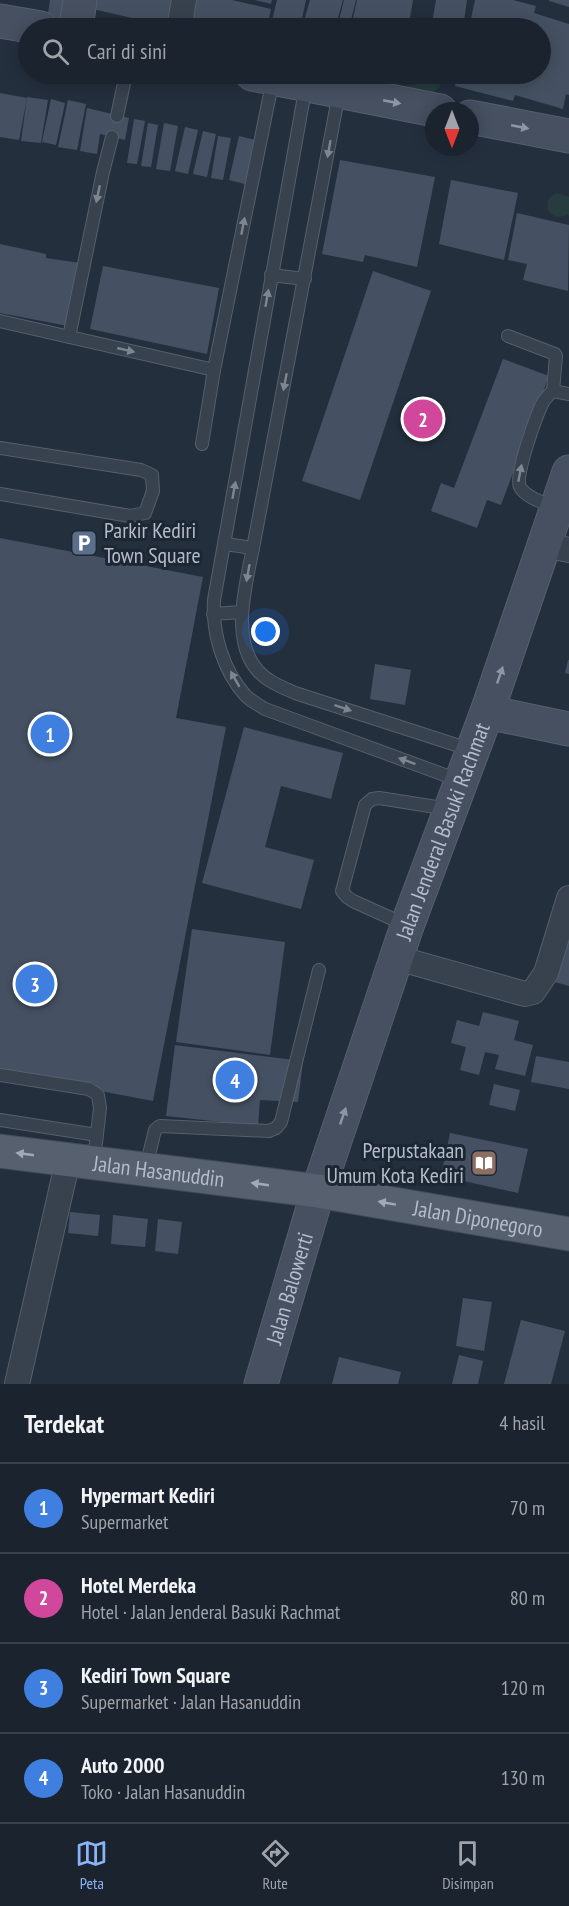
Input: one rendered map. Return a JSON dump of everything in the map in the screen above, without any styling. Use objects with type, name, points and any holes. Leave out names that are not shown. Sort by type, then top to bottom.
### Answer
[{"type":"main road","points":[[77,18],[80,0]]},
{"type":"main road","points":[[0,21],[18,24]]},
{"type":"main road","points":[[301,84],[425,108]]},
{"type":"main road","points":[[479,119],[569,136]]},
{"type":"main road","name":"Jalan Jenderal Basuki Rachmat","points":[[318,1191],[407,926],[487,712],[557,547],[557,508],[569,472]]},
{"type":"main road","points":[[487,712],[569,729]]},
{"type":"main road","name":"Jalan Hasanuddin","points":[[0,1151],[86,1153],[146,1168],[318,1191]]},
{"type":"main road","name":"Jalan Diponegoro","points":[[318,1191],[569,1234]]},
{"type":"main road","name":"Jalan Balowerti","points":[[261,1384],[318,1191]]},
{"type":"street","points":[[181,18],[184,0]]},
{"type":"street","points":[[397,958],[525,994],[533,992],[546,973],[569,898]]},
{"type":"street","points":[[17,1384],[86,1153]]},
{"type":"lane","points":[[117,116],[124,84]]},
{"type":"lane","points":[[202,444],[262,84]]},
{"type":"lane","points":[[306,85],[213,614],[219,647],[237,685],[248,698],[265,709],[457,795]]},
{"type":"lane","points":[[339,92],[253,548],[242,612],[242,627],[249,656],[258,670],[272,682],[295,693],[473,750]]},
{"type":"lane","points":[[69,337],[112,137]]},
{"type":"lane","points":[[271,275],[305,279]]},
{"type":"lane","points":[[0,321],[214,370]]},
{"type":"lane","points":[[508,336],[556,356],[553,391],[544,400],[525,450],[518,481],[521,489],[535,499],[557,508]]},
{"type":"lane","points":[[553,391],[569,394]]},
{"type":"lane","points":[[0,448],[141,470],[152,475],[153,491],[146,513],[130,516],[0,494]]},
{"type":"lane","points":[[225,544],[253,548]]},
{"type":"lane","points":[[213,614],[242,612]]},
{"type":"lane","points":[[407,926],[353,901],[342,891],[365,805],[379,798],[457,795]]},
{"type":"lane","points":[[146,1168],[154,1130],[157,1127],[269,1131],[276,1128],[281,1122],[319,970]]},
{"type":"lane","points":[[0,1076],[88,1089],[98,1095],[100,1108],[86,1153],[0,1120]]},
{"type":"green space","points":[[440,84],[440,87],[432,93],[405,89],[408,86]]},
{"type":"green space","points":[[557,193],[569,197],[569,217],[568,214],[554,216],[548,210],[549,199]]},
{"type":"building","points":[[50,0],[64,0],[61,18],[47,18]]},
{"type":"building","points":[[90,0],[173,0],[169,18],[132,18],[88,8]]},
{"type":"building","points":[[196,0],[232,0],[271,9],[269,18],[192,18]]},
{"type":"building","points":[[255,0],[272,0],[271,4]]},
{"type":"building","points":[[277,0],[306,0],[302,18],[272,18]]},
{"type":"building","points":[[310,0],[343,0],[338,18],[305,18]]},
{"type":"building","points":[[344,0],[356,0],[352,18],[340,18]]},
{"type":"building","points":[[357,0],[413,0],[410,18],[353,18]]},
{"type":"building","points":[[436,0],[467,0],[464,18],[433,18]]},
{"type":"building","points":[[475,0],[513,0],[536,6],[534,13],[550,18],[471,18]]},
{"type":"building","points":[[569,0],[569,7],[549,1]]},
{"type":"building","points":[[551,18],[569,24],[569,95],[566,94],[563,109],[515,95],[513,101],[455,86],[456,84],[551,84]]},
{"type":"building","points":[[0,93],[27,98],[19,140],[0,137]]},
{"type":"building","points":[[27,97],[48,100],[41,143],[21,141]]},
{"type":"building","points":[[51,99],[65,103],[56,145],[42,142]]},
{"type":"building","points":[[68,100],[86,104],[77,150],[58,147]]},
{"type":"building","points":[[87,108],[129,118],[125,140],[100,134],[97,154],[80,151]]},
{"type":"building","points":[[134,119],[145,121],[137,164],[127,163]]},
{"type":"building","points":[[148,123],[158,125],[151,167],[141,166]]},
{"type":"building","points":[[164,123],[178,126],[170,171],[156,169]]},
{"type":"building","points":[[185,127],[198,130],[188,174],[175,171]]},
{"type":"building","points":[[203,131],[216,134],[207,177],[193,174]]},
{"type":"building","points":[[218,136],[231,138],[223,180],[211,178]]},
{"type":"building","points":[[239,136],[255,140],[245,184],[229,180]]},
{"type":"building","points":[[340,160],[435,177],[417,267],[365,255],[363,262],[322,254]]},
{"type":"building","points":[[451,180],[518,193],[504,260],[439,244]]},
{"type":"building","points":[[517,213],[569,225],[568,291],[523,280],[527,264],[508,260]]},
{"type":"building","points":[[0,244],[46,254],[46,258],[80,263],[68,326],[0,313]]},
{"type":"building","points":[[103,266],[219,288],[207,354],[90,329]]},
{"type":"building","points":[[373,271],[431,291],[360,500],[302,481]]},
{"type":"building","points":[[503,359],[549,376],[501,505],[487,500],[477,528],[431,511],[441,483],[454,488]]},
{"type":"building","points":[[0,538],[203,577],[176,718],[226,727],[153,1101],[0,1072]]},
{"type":"building","points":[[569,660],[569,674],[565,673]]},
{"type":"building","points":[[375,664],[411,670],[405,705],[370,699]]},
{"type":"building","points":[[244,727],[343,753],[331,799],[281,786],[265,847],[314,860],[301,909],[202,883]]},
{"type":"building","points":[[192,929],[285,942],[270,1055],[176,1042]]},
{"type":"building","points":[[569,932],[569,986],[551,981]]},
{"type":"building","points":[[483,1012],[519,1021],[514,1040],[533,1045],[525,1076],[495,1069],[499,1055],[485,1052],[479,1075],[460,1070],[466,1047],[451,1043],[457,1020],[479,1026]]},
{"type":"building","points":[[175,1045],[303,1061],[298,1102],[260,1100],[258,1126],[166,1116]]},
{"type":"building","points":[[536,1056],[569,1062],[569,1089],[531,1082]]},
{"type":"building","points":[[494,1084],[520,1090],[515,1111],[489,1105]]},
{"type":"building","name":"Perpustakaan Umum Kota Kediri","points":[[450,1133],[528,1149],[518,1193],[441,1176]]},
{"type":"building","points":[[70,1212],[100,1215],[98,1236],[68,1233]]},
{"type":"building","points":[[113,1215],[148,1219],[145,1247],[111,1244]]},
{"type":"building","points":[[158,1219],[182,1222],[178,1254],[155,1251]]},
{"type":"building","points":[[463,1298],[492,1302],[484,1351],[456,1346]]},
{"type":"building","points":[[521,1320],[565,1331],[551,1384],[504,1384]]},
{"type":"building","points":[[459,1355],[483,1361],[478,1384],[452,1384]]},
{"type":"building","points":[[339,1357],[401,1372],[398,1384],[332,1384]]},
{"type":"place","name":"Hotel Merdeka","points":[[423,419]]},
{"type":"place","name":"Parkir Kediri Town Square","points":[[84,543]]},
{"type":"place","name":"Hypermart Kediri","points":[[50,734]]},
{"type":"place","name":"Kediri Town Square","points":[[35,984]]},
{"type":"place","name":"Auto 2000","points":[[235,1080]]},
{"type":"place","name":"Perpustakaan Umum Kota Kediri","points":[[484,1163]]}]
